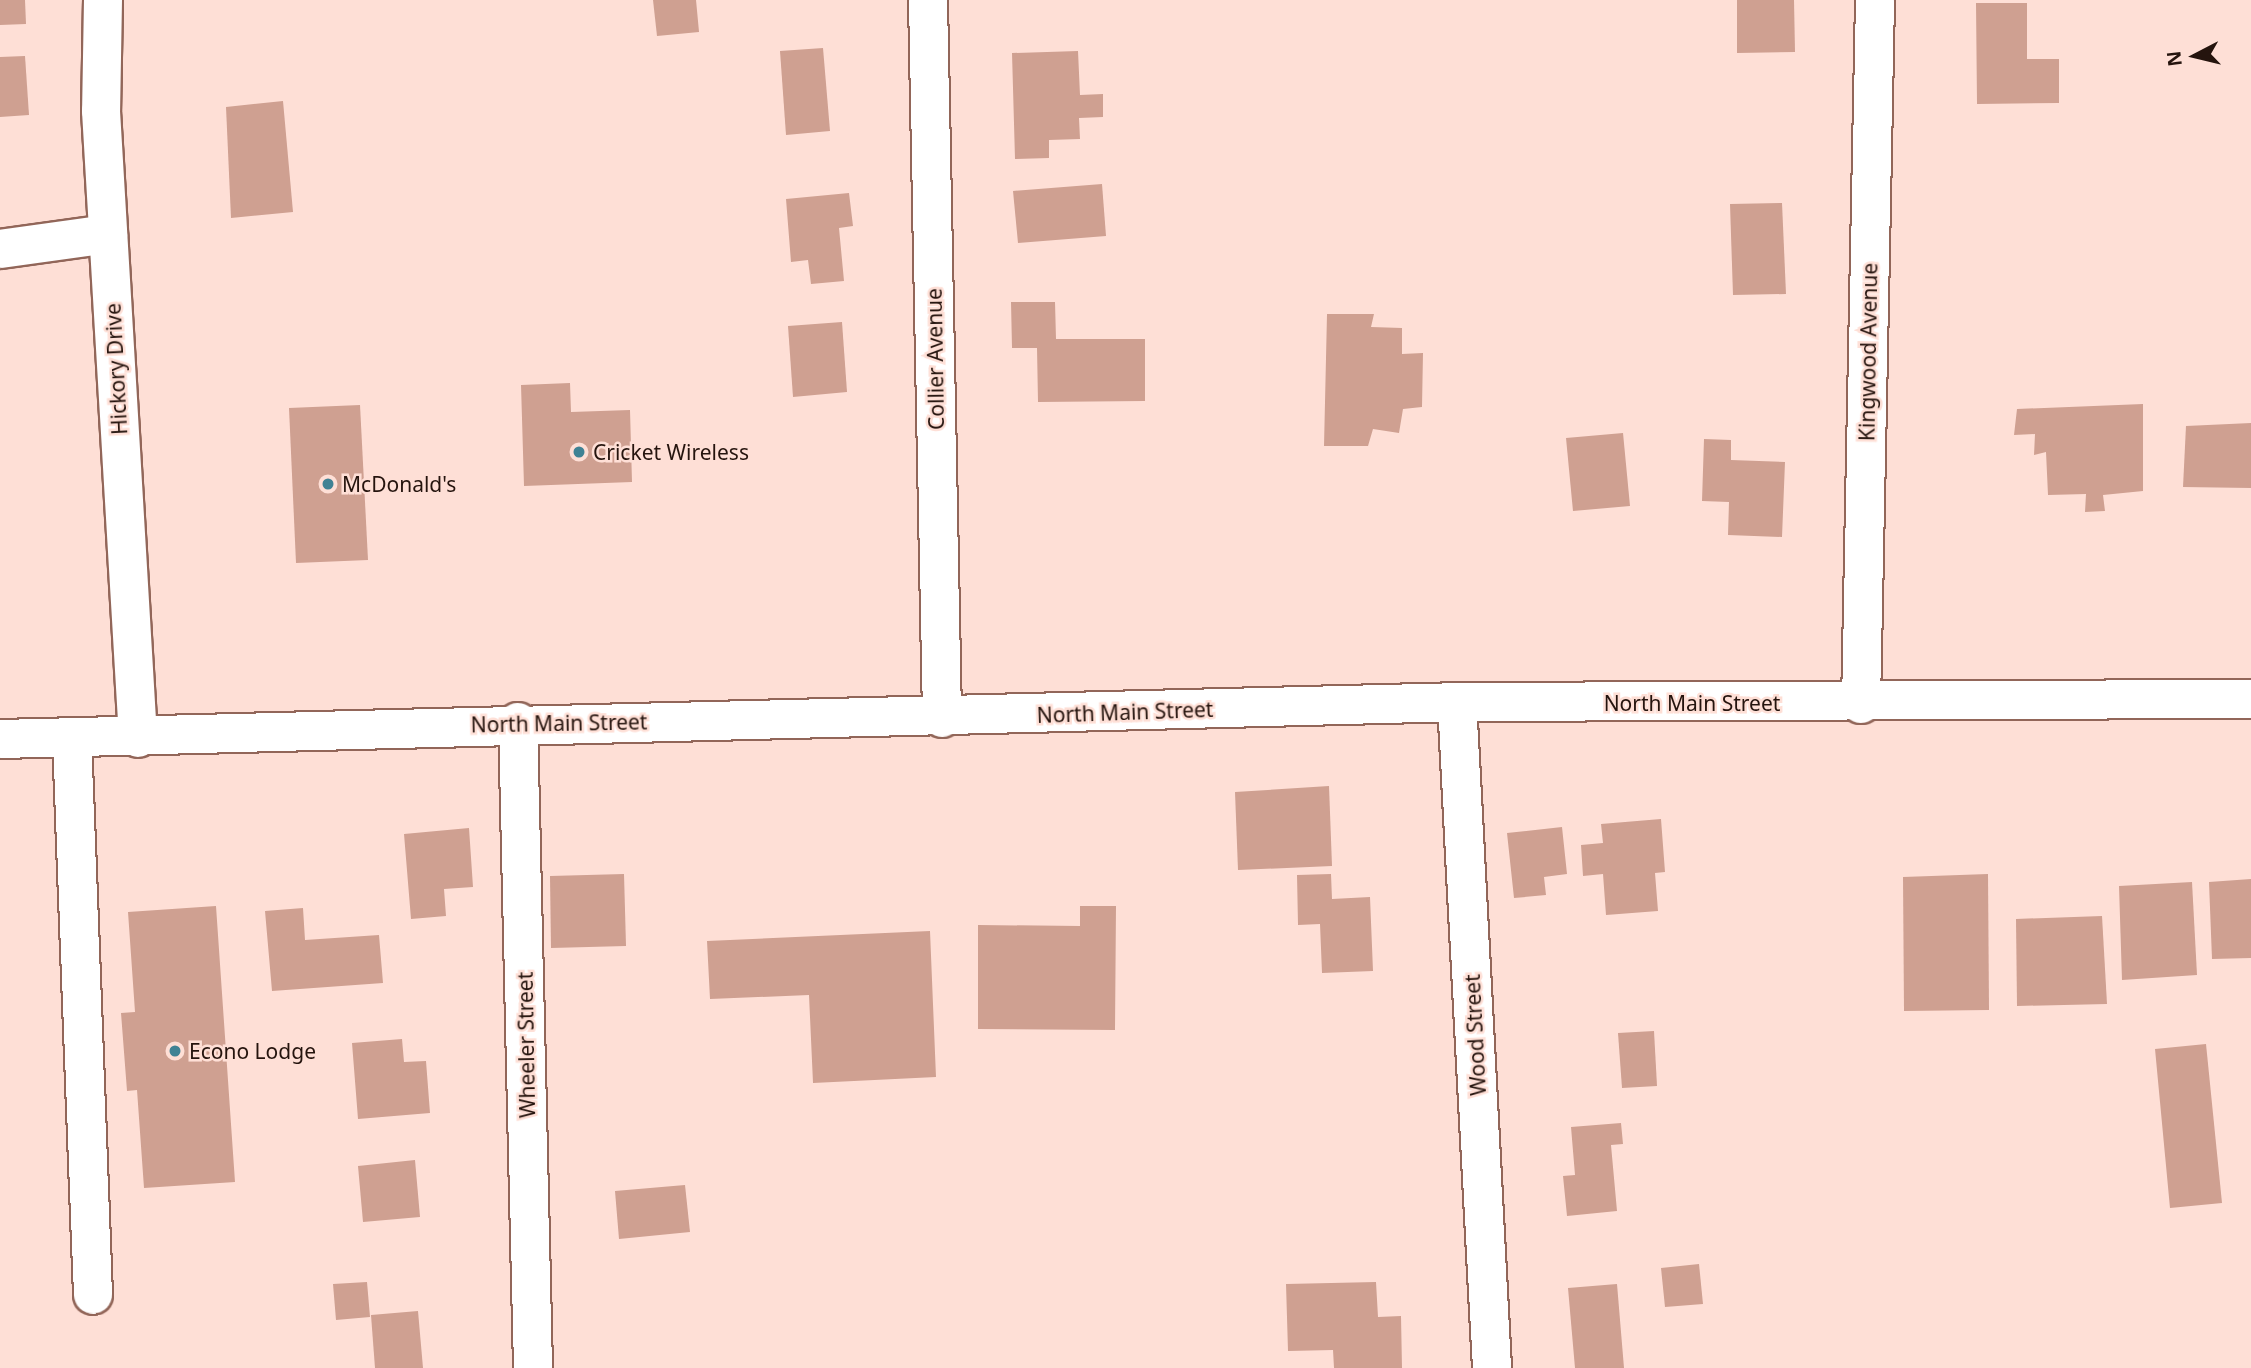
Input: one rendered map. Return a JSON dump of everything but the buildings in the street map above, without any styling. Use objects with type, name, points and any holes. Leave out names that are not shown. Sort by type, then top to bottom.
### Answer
[{"type":"main road","name":"Hickory Drive","points":[[103,0],[100,111],[138,738]]},
{"type":"main road","name":"Collier Avenue","points":[[928,0],[943,718]]},
{"type":"main road","name":"Kingwood Avenue","points":[[1861,704],[1875,0]]},
{"type":"main road","points":[[0,249],[108,234]]},
{"type":"main road","name":"North Main Street","points":[[0,739],[138,738],[519,722],[943,718],[1457,702],[1861,704],[2251,699]]},
{"type":"main road","name":"Wood Street","points":[[1457,702],[1492,1368]]},
{"type":"main road","name":"Wheeler Street","points":[[519,722],[533,1368]]},
{"type":"main road","points":[[72,738],[93,1296]]},
{"type":"place","name":"Cricket Wireless","points":[[579,452]]},
{"type":"place","name":"McDonald's","points":[[328,484]]},
{"type":"place","name":"Econo Lodge","points":[[175,1051]]}]
